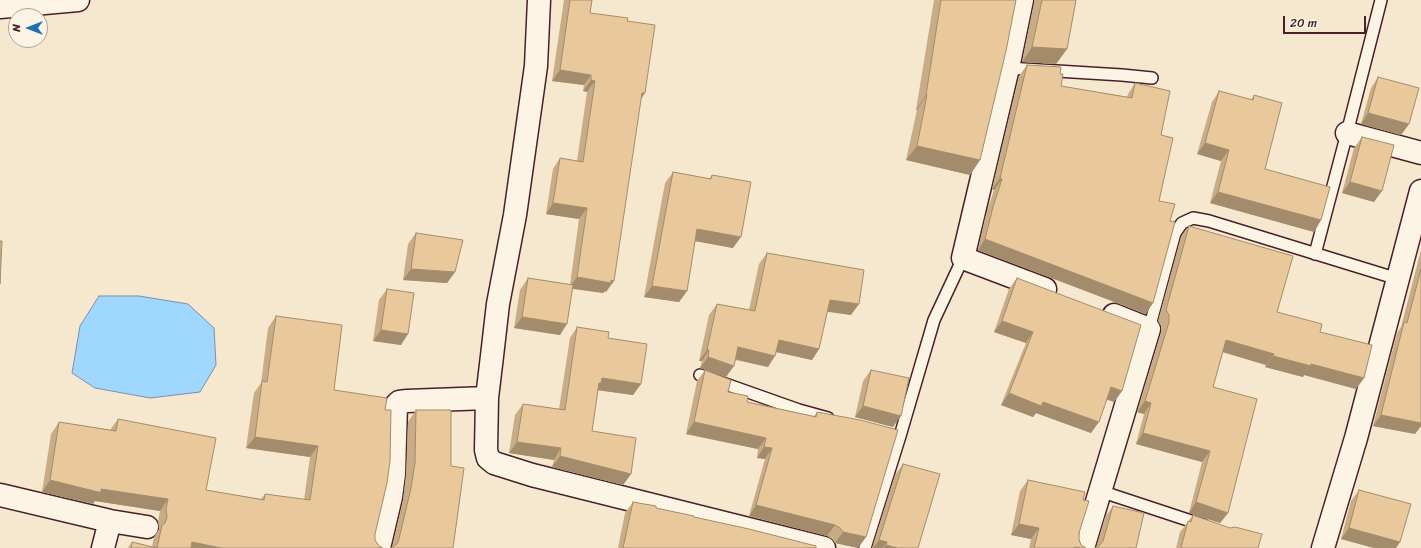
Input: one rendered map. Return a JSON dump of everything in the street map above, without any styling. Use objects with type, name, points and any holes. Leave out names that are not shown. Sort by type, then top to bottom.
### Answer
[{"type":"main road","points":[[0,7],[78,0]]},
{"type":"main road","points":[[539,0],[536,66],[514,215],[498,304],[487,398],[486,450],[488,458],[494,463],[540,477],[824,548]]},
{"type":"main road","points":[[1022,0],[1008,68],[963,258],[1060,294]]},
{"type":"main road","points":[[1347,133],[1421,153]]},
{"type":"main road","points":[[1323,548],[1356,438],[1421,190]]},
{"type":"main road","points":[[1083,548],[1149,329],[1097,309]]},
{"type":"main road","points":[[380,548],[394,474],[396,405],[399,402],[407,401],[487,398]]},
{"type":"main road","points":[[0,495],[110,521],[147,527]]},
{"type":"main road","points":[[104,548],[110,521]]},
{"type":"lane","points":[[1315,254],[1381,0]]},
{"type":"lane","points":[[1008,68],[1152,78]]},
{"type":"lane","points":[[1149,329],[1175,233],[1182,223],[1193,218],[1209,221],[1398,279]]},
{"type":"lane","points":[[865,548],[896,436],[934,320],[963,258]]},
{"type":"lane","points":[[700,375],[799,410],[838,420]]},
{"type":"lane","points":[[1100,491],[1210,528]]},
{"type":"water","points":[[99,296],[139,296],[188,304],[214,328],[216,365],[200,392],[150,398],[95,388],[72,373],[80,326]]},
{"type":"building","points":[[570,0],[592,0],[590,13],[628,18],[627,21],[655,25],[645,93],[642,93],[614,281],[611,280],[611,283],[577,277],[587,208],[553,203],[560,158],[583,162],[595,81],[591,80],[591,75],[560,70]]},
{"type":"building","points":[[941,0],[1016,0],[1006,51],[980,160],[917,146],[927,95]]},
{"type":"building","points":[[1042,0],[1076,0],[1067,49],[1032,47]]},
{"type":"building","points":[[1027,65],[1061,67],[1060,74],[1063,74],[1061,86],[1132,98],[1135,83],[1170,91],[1161,135],[1173,138],[1159,201],[1175,204],[1170,221],[1175,222],[1153,303],[985,239],[1002,179],[1000,178]]},
{"type":"building","points":[[1378,77],[1419,88],[1409,124],[1368,113]]},
{"type":"building","points":[[1219,91],[1253,100],[1254,95],[1282,103],[1265,169],[1330,187],[1321,220],[1218,192],[1229,150],[1205,143]]},
{"type":"building","points":[[1362,137],[1394,145],[1382,191],[1350,182]]},
{"type":"building","points":[[673,172],[711,179],[712,175],[751,182],[741,237],[697,229],[687,291],[652,286]]},
{"type":"building","points":[[1189,226],[1293,256],[1277,312],[1322,324],[1320,332],[1372,345],[1364,378],[1273,356],[1274,354],[1226,340],[1213,387],[1257,399],[1228,513],[1196,502],[1210,451],[1143,433],[1151,403],[1145,401],[1169,322],[1169,315],[1166,310]]},
{"type":"building","points":[[416,233],[463,240],[455,272],[411,269]]},
{"type":"building","points":[[0,241],[2,241],[0,284]]},
{"type":"building","points":[[767,253],[864,270],[859,304],[830,300],[819,349],[779,340],[775,356],[738,347],[734,366],[708,357],[709,350],[707,350],[717,304],[755,311]]},
{"type":"building","points":[[1421,269],[1421,423],[1381,415],[1404,322],[1407,323]]},
{"type":"building","points":[[528,278],[573,285],[567,324],[522,317]]},
{"type":"building","points":[[1017,278],[1141,325],[1122,391],[1111,387],[1099,422],[1043,402],[1041,406],[1009,393],[1033,332],[1002,321]]},
{"type":"building","points":[[387,289],[414,293],[408,334],[381,330]]},
{"type":"building","points":[[276,316],[342,325],[334,390],[387,398],[385,410],[391,410],[390,461],[387,483],[375,534],[375,540],[379,546],[383,548],[221,548],[192,542],[191,548],[157,548],[162,525],[165,523],[167,518],[166,509],[168,499],[101,489],[101,492],[98,492],[50,480],[59,422],[116,431],[118,419],[216,438],[206,490],[264,500],[265,494],[310,500],[318,446],[255,437],[262,381],[267,382]]},
{"type":"building","points":[[577,327],[609,332],[608,338],[647,344],[641,384],[602,378],[601,383],[599,383],[592,431],[636,438],[631,474],[560,456],[561,448],[517,442],[523,404],[565,410]]},
{"type":"building","points":[[705,370],[731,380],[728,392],[748,396],[747,402],[816,417],[817,412],[860,420],[898,430],[866,537],[843,532],[835,525],[756,505],[772,448],[764,447],[766,438],[694,422]]},
{"type":"building","points":[[871,370],[909,378],[901,416],[863,406]]},
{"type":"building","points":[[416,410],[451,410],[451,466],[464,468],[453,548],[391,548],[397,544],[399,539],[411,488],[415,463]]},
{"type":"building","points":[[903,464],[940,474],[918,548],[897,548],[886,545],[887,542],[879,540]]},
{"type":"building","points":[[1028,480],[1085,492],[1083,500],[1089,501],[1079,533],[1079,539],[1081,545],[1086,548],[1034,548],[1039,528],[1019,524]]},
{"type":"building","points":[[1359,490],[1411,504],[1400,542],[1349,528]]},
{"type":"building","points":[[633,502],[656,506],[656,508],[749,529],[816,546],[816,548],[623,548]]},
{"type":"building","points":[[1113,506],[1144,513],[1136,548],[1095,548],[1103,541]]},
{"type":"building","points":[[1193,515],[1230,528],[1235,527],[1262,534],[1258,548],[1181,548],[1188,521],[1191,522]]},
{"type":"building","points":[[132,542],[157,548],[131,548]]}]
